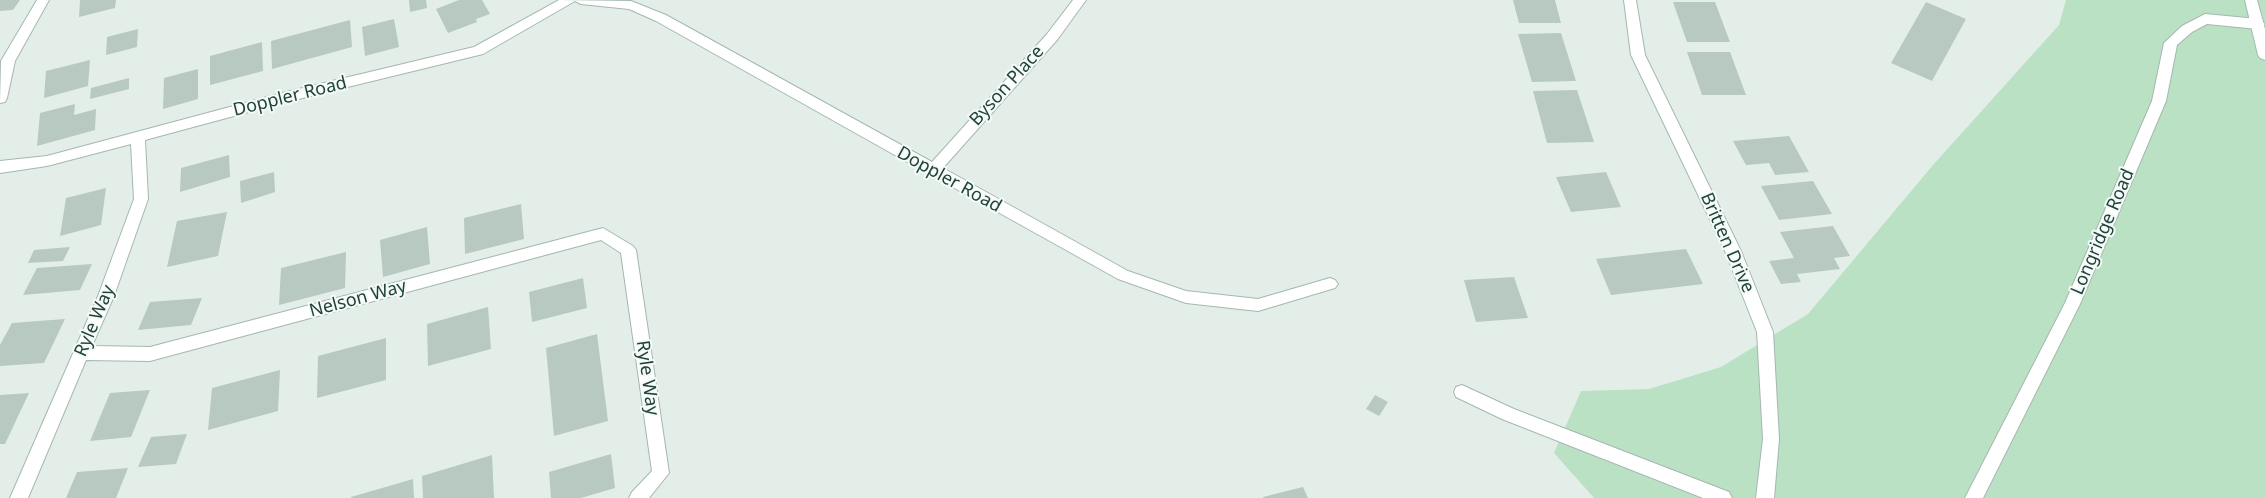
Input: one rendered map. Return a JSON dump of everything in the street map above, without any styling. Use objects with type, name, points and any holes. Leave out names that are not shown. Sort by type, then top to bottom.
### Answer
[{"type":"street","points":[[0,98],[8,62],[43,0]]},
{"type":"street","name":"Doppler Road","points":[[0,167],[47,161],[282,98],[478,52],[569,0]]},
{"type":"street","name":"Doppler Road","points":[[581,0],[635,2],[932,171],[1123,275],[1186,297],[1258,305],[1330,284]]},
{"type":"street","name":"Byson Place","points":[[932,171],[1046,44],[1080,0]]},
{"type":"street","name":"Britten Drive","points":[[1630,0],[1638,55],[1734,251],[1765,332],[1771,439],[1765,498]]},
{"type":"street","points":[[2251,0],[2261,25],[2265,55]]},
{"type":"street","name":"Longridge Road","points":[[1974,498],[2072,304],[2159,101],[2171,43],[2187,29],[2205,19],[2261,25]]},
{"type":"street","name":"Ryle Way","points":[[18,498],[106,296],[141,199],[138,137]]},
{"type":"street","name":"Nelson Way","points":[[82,353],[150,354],[603,234],[628,250]]},
{"type":"street","name":"Ryle Way","points":[[628,250],[661,473],[638,498]]},
{"type":"street","points":[[1462,392],[1508,414],[1723,498]]},
{"type":"green space","points":[[2066,0],[2265,0],[2265,498],[1594,498],[1554,453],[1581,391],[1649,389],[1721,367],[1808,314],[1933,165],[2059,25]]},
{"type":"building","points":[[0,0],[20,0],[13,10],[0,11]]},
{"type":"building","points":[[80,0],[116,0],[115,8],[79,17]]},
{"type":"building","points":[[409,0],[426,0],[427,8],[410,12]]},
{"type":"building","points":[[459,0],[482,0],[490,14],[476,19],[477,22],[448,33],[436,9]]},
{"type":"building","points":[[1513,0],[1555,0],[1561,23],[1519,23]]},
{"type":"building","points":[[1673,2],[1715,2],[1730,42],[1687,42]]},
{"type":"building","points":[[1926,2],[1966,19],[1932,81],[1891,63]]},
{"type":"building","points":[[394,19],[399,47],[365,56],[362,27]]},
{"type":"building","points":[[350,20],[352,47],[272,69],[271,41]]},
{"type":"building","points":[[138,29],[137,47],[106,55],[107,37]]},
{"type":"building","points":[[1561,33],[1576,81],[1532,82],[1518,34]]},
{"type":"building","points":[[262,42],[263,71],[210,85],[210,56]]},
{"type":"building","points":[[1687,52],[1730,52],[1746,95],[1702,95]]},
{"type":"building","points":[[90,60],[88,86],[44,98],[46,71]]},
{"type":"building","points":[[198,69],[198,99],[163,109],[164,78]]},
{"type":"building","points":[[129,78],[129,89],[90,99],[91,88]]},
{"type":"building","points":[[1577,90],[1594,142],[1547,143],[1533,91]]},
{"type":"building","points":[[75,104],[74,115],[96,109],[95,130],[37,146],[40,113]]},
{"type":"building","points":[[1789,136],[1809,172],[1775,175],[1769,163],[1746,165],[1733,141]]},
{"type":"building","points":[[229,155],[230,177],[180,192],[181,168]]},
{"type":"building","points":[[274,172],[275,192],[241,203],[240,181]]},
{"type":"building","points":[[1606,172],[1621,207],[1571,212],[1556,177]]},
{"type":"building","points":[[1813,181],[1832,214],[1779,220],[1761,186]]},
{"type":"building","points":[[106,188],[101,225],[60,236],[66,198]]},
{"type":"building","points":[[521,204],[524,239],[465,254],[464,218]]},
{"type":"building","points":[[227,212],[218,256],[167,267],[177,221]]},
{"type":"building","points":[[1833,226],[1850,256],[1834,258],[1840,269],[1797,274],[1801,282],[1781,284],[1769,261],[1794,258],[1780,232]]},
{"type":"building","points":[[427,227],[430,264],[383,277],[380,240]]},
{"type":"building","points":[[70,247],[63,261],[28,263],[34,250]]},
{"type":"building","points":[[1686,249],[1703,284],[1611,295],[1596,259]]},
{"type":"building","points":[[346,252],[345,288],[279,305],[281,268]]},
{"type":"building","points":[[92,264],[80,290],[23,295],[37,268]]},
{"type":"building","points":[[1514,277],[1528,318],[1476,322],[1464,280]]},
{"type":"building","points":[[583,278],[587,308],[532,322],[529,292]]},
{"type":"building","points":[[202,298],[191,325],[138,330],[150,302]]},
{"type":"building","points":[[488,307],[491,349],[428,366],[427,324]]},
{"type":"building","points":[[65,319],[44,363],[0,366],[0,345],[12,323]]},
{"type":"building","points":[[597,334],[608,421],[554,436],[546,348]]},
{"type":"building","points":[[386,338],[386,380],[317,398],[318,356]]},
{"type":"building","points":[[280,370],[278,411],[208,430],[212,388]]},
{"type":"building","points":[[150,390],[131,437],[90,441],[110,393]]},
{"type":"building","points":[[29,393],[5,444],[0,444],[0,395]]},
{"type":"building","points":[[1375,395],[1388,402],[1379,416],[1366,409]]},
{"type":"building","points":[[187,434],[176,464],[138,467],[151,437]]},
{"type":"building","points":[[611,454],[615,488],[581,498],[551,498],[549,472]]},
{"type":"building","points":[[492,455],[494,498],[423,498],[422,476]]},
{"type":"building","points":[[128,468],[116,498],[66,498],[77,472]]},
{"type":"building","points":[[413,479],[414,498],[351,498],[351,497]]},
{"type":"building","points":[[1303,487],[1308,498],[1263,498],[1263,497]]}]
